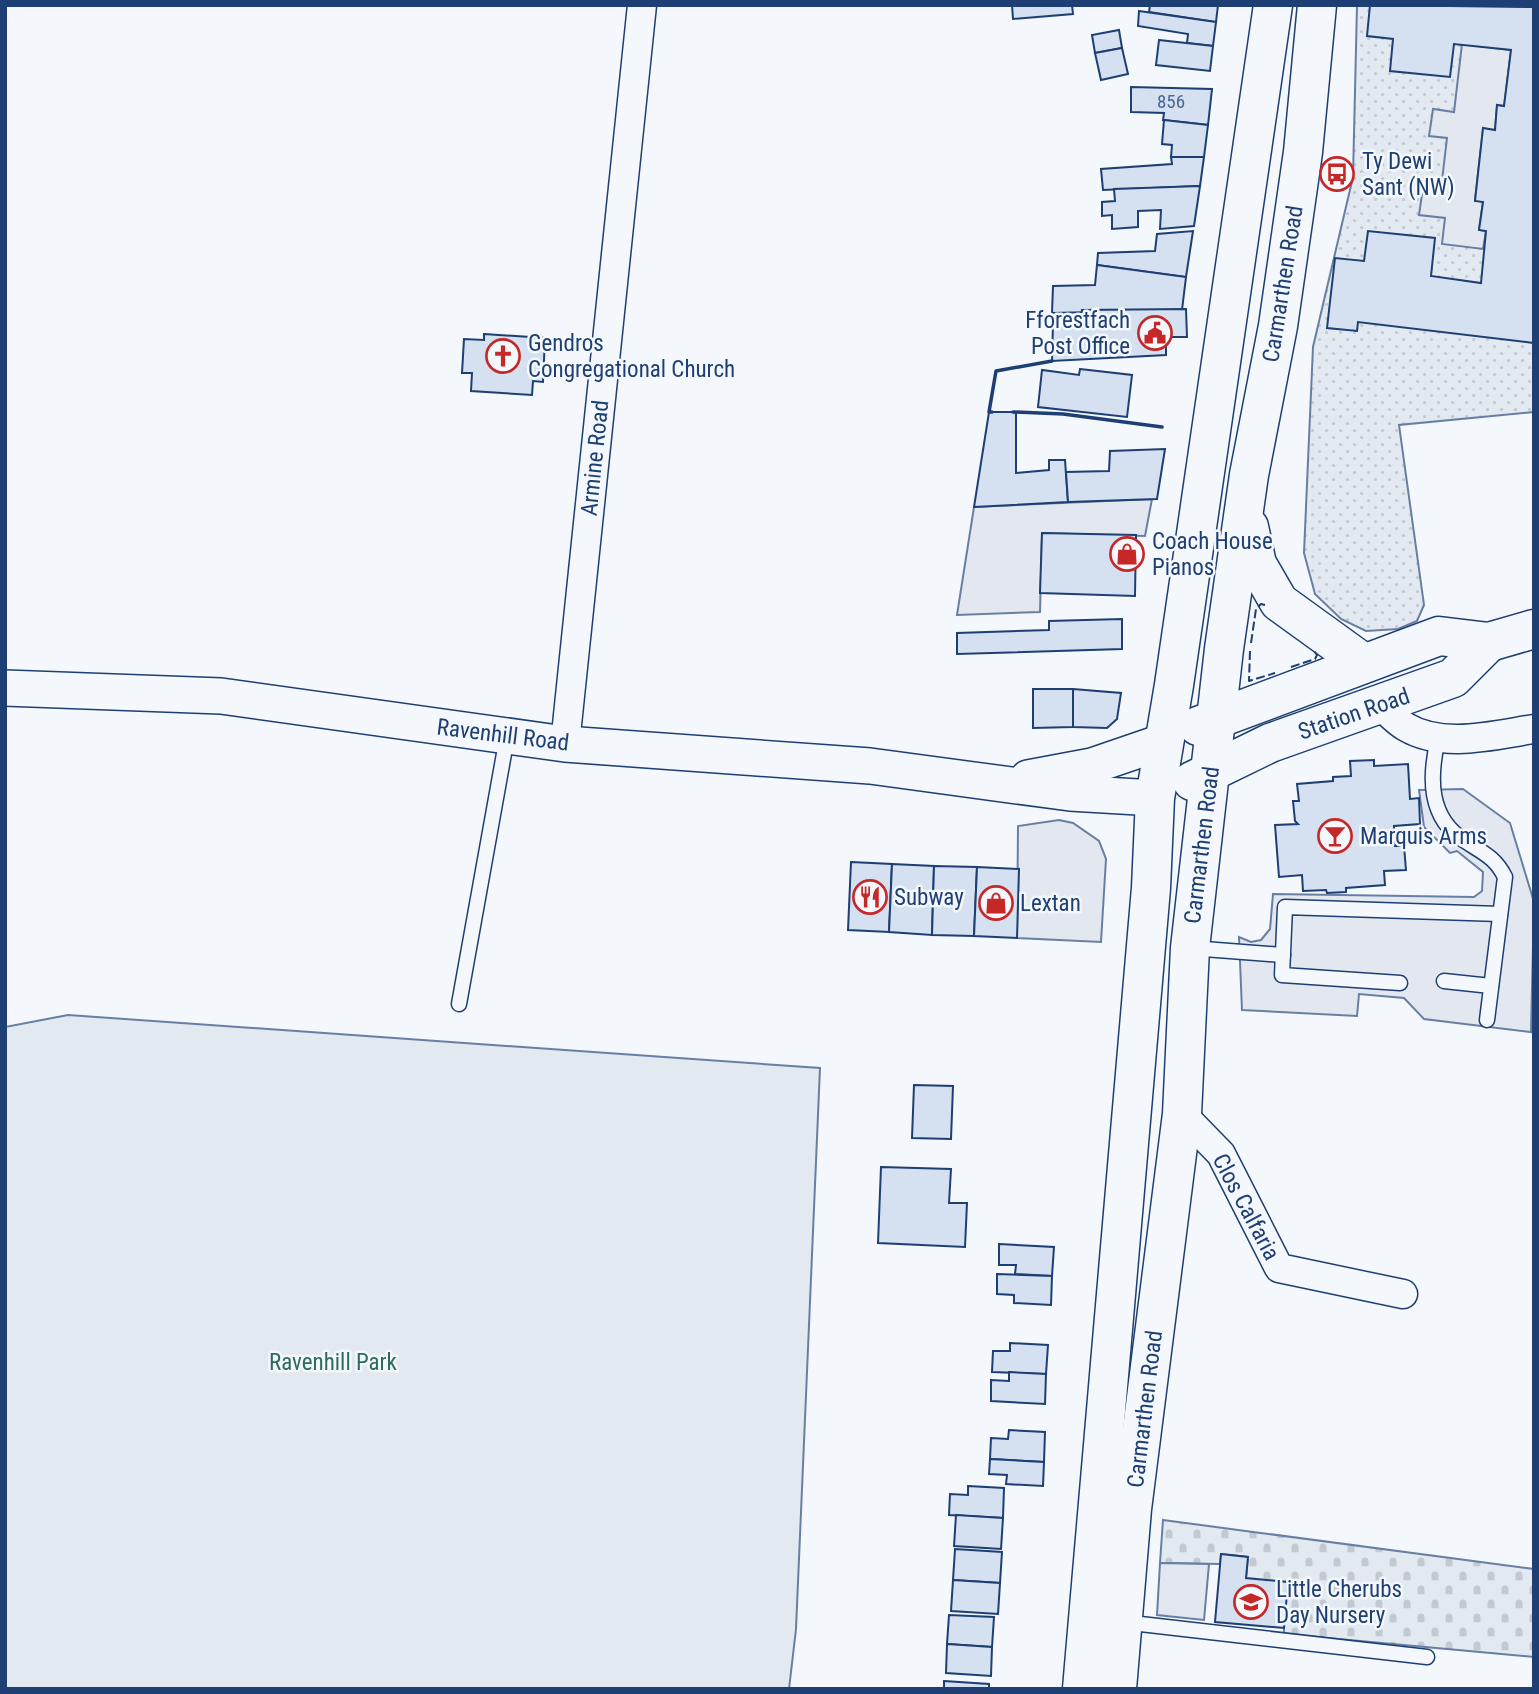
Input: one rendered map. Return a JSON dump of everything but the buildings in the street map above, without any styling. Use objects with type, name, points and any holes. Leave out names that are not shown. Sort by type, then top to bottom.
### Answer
[{"type":"main road","name":"Carmarthen Road","points":[[1082,1689],[1150,888],[1155,797],[1273,5]]},
{"type":"main road","name":"Carmarthen Road","points":[[1117,1689],[1132,1509],[1182,1114],[1190,948],[1210,772],[1244,508],[1278,326],[1299,179],[1317,5]]},
{"type":"main road","points":[[1244,508],[1257,564],[1279,602],[1362,662]]},
{"type":"main road","name":"Station Road","points":[[1165,741],[1217,717],[1439,636],[1489,642],[1534,629]]},
{"type":"main road","name":"Station Road","points":[[1155,797],[1270,743],[1381,706],[1453,678],[1489,642]]},
{"type":"street","name":"Armine Road","points":[[565,744],[642,5]]},
{"type":"street","name":"Ravenhill Road","points":[[5,688],[221,696],[565,744],[870,766],[1070,793],[1155,797]]},
{"type":"street","points":[[1381,706],[1406,727],[1438,739],[1485,737],[1534,729]]},
{"type":"street","name":"Ravenhill Road","points":[[1001,783],[1092,766],[1165,741]]},
{"type":"street","name":"Clos Calfaria","points":[[1182,1114],[1221,1154],[1279,1268],[1403,1294]]},
{"type":"lane","points":[[459,1004],[507,737]]},
{"type":"lane","points":[[1438,739],[1432,766],[1434,803],[1446,827],[1497,859],[1505,877],[1488,1020]]},
{"type":"lane","points":[[1400,983],[1282,975],[1285,907],[1500,914]]},
{"type":"lane","points":[[1190,948],[1283,955]]},
{"type":"lane","points":[[1444,981],[1491,986]]},
{"type":"lane","points":[[1122,1622],[1427,1657]]},
{"type":"green space","points":[[1357,5],[1534,5],[1534,412],[1399,425],[1424,605],[1417,621],[1398,629],[1366,631],[1341,619],[1315,594],[1304,553],[1313,347],[1353,177]]},
{"type":"green space","name":"Ravenhill Park","points":[[68,1015],[820,1068],[796,1629],[789,1689],[5,1689],[5,1027]]},
{"type":"green space","points":[[1163,1520],[1534,1569],[1534,1657],[1284,1634],[1284,1628],[1246,1578],[1248,1557],[1221,1554],[1220,1564],[1160,1563]]},
{"type":"shaded area","points":[[1462,44],[1511,50],[1504,106],[1497,105],[1495,130],[1483,129],[1475,200],[1483,202],[1479,230],[1486,231],[1483,249],[1442,244],[1445,218],[1419,215],[1423,187],[1441,189],[1447,138],[1429,136],[1433,109],[1454,112]]},
{"type":"shaded area","points":[[1152,499],[1145,536],[1042,533],[1040,612],[957,615],[974,507]]},
{"type":"shaded area","points":[[1463,789],[1510,823],[1534,902],[1531,1032],[1424,1019],[1404,998],[1359,994],[1357,1016],[1242,1010],[1239,937],[1251,942],[1261,940],[1270,929],[1273,894],[1474,897],[1482,891],[1483,872],[1457,851],[1450,853],[1424,827],[1419,790]]},
{"type":"shaded area","points":[[1059,820],[1073,823],[1099,841],[1106,859],[1101,942],[1017,938],[1018,826]]},
{"type":"shaded area","points":[[1160,1563],[1209,1564],[1204,1620],[1157,1615]]},
{"type":"fence","points":[[1251,643],[1256,609],[1261,604],[1265,605]]},
{"type":"fence","points":[[1250,651],[1249,681],[1275,673]]},
{"type":"fence","points":[[1291,667],[1315,659],[1317,655],[1314,651]]},
{"type":"wall","points":[[992,412],[989,412],[996,371],[1052,361]]},
{"type":"wall","points":[[1013,412],[1063,414],[1162,427]]},
{"type":"place","name":"Ty Dewi Sant (NW)","points":[[1337,174]]},
{"type":"place","name":"Fforestfach Post Office","points":[[1155,333]]},
{"type":"place","name":"Gendros Congregational Church","points":[[503,356]]},
{"type":"place","name":"Coach House Pianos","points":[[1127,554]]},
{"type":"place","name":"Marquis Arms","points":[[1335,836]]},
{"type":"place","name":"Subway","points":[[870,897]]},
{"type":"place","name":"Lextan","points":[[996,903]]},
{"type":"place","name":"Little Cherubs Day Nursery","points":[[1251,1602]]}]
